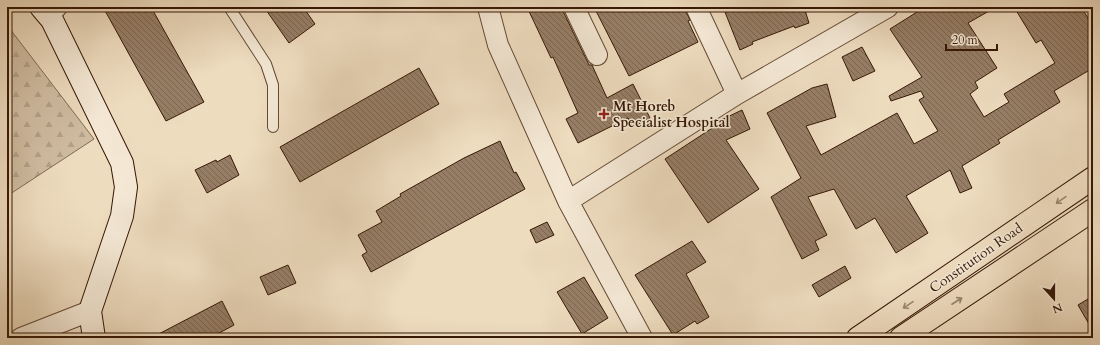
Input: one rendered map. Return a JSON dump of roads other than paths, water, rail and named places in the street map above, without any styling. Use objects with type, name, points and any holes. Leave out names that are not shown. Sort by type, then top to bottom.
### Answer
[{"type":"main road","name":"Constitution Road","points":[[858,338],[1093,178]]},
{"type":"main road","name":"Constitution Road","points":[[901,338],[1092,212]]},
{"type":"street","points":[[488,7],[498,44],[568,201],[642,338]]},
{"type":"street","points":[[574,7],[597,55]]},
{"type":"street","points":[[696,7],[736,94]]},
{"type":"street","points":[[568,201],[736,94],[888,7]]},
{"type":"street","points":[[52,11],[122,164],[126,187],[122,216],[90,311],[94,338]]},
{"type":"street","points":[[20,338],[90,311]]},
{"type":"lane","points":[[229,7],[266,64],[273,85],[273,127]]},
{"type":"place","name":"Mt Horeb Specialist Hospital","points":[[604,114]]}]
